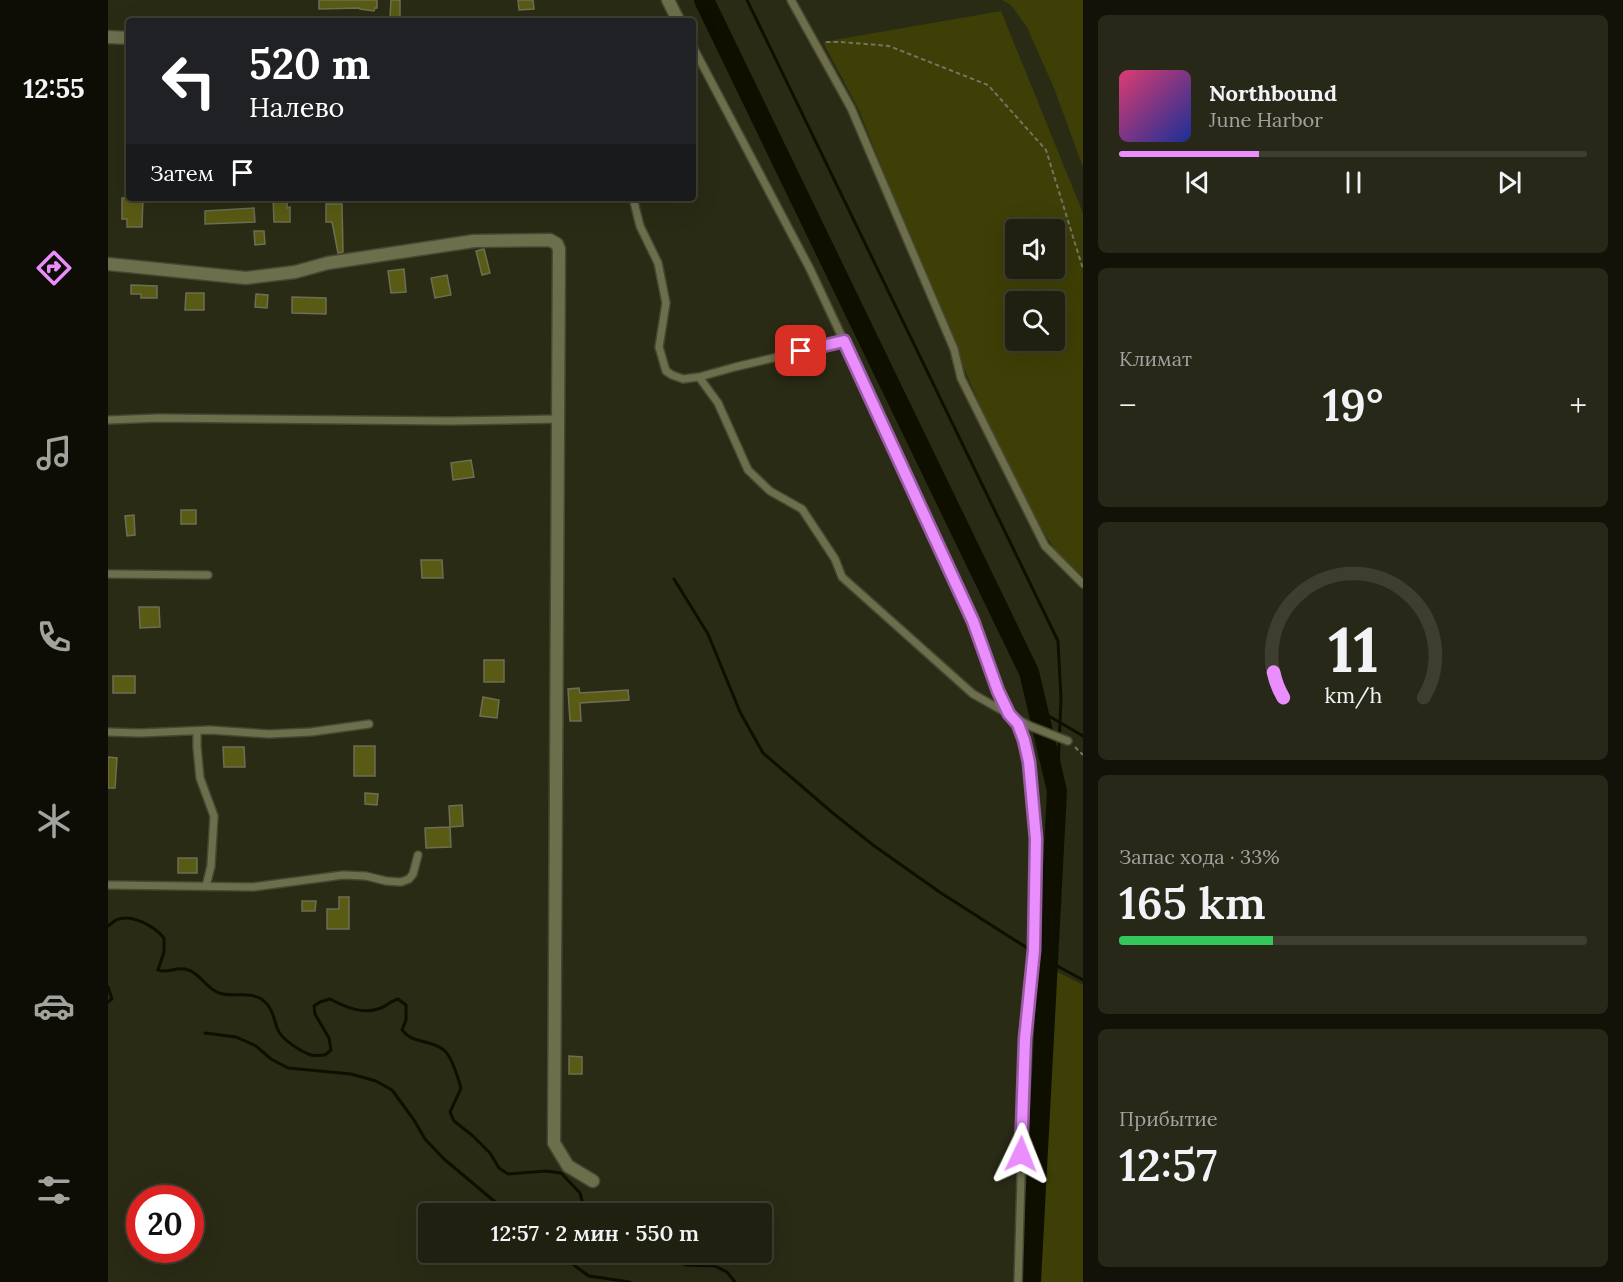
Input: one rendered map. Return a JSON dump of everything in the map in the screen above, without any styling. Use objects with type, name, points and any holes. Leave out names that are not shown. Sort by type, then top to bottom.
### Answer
[{"type":"street","points":[[668,0],[677,18]]},
{"type":"street","points":[[108,37],[126,38]]},
{"type":"street","points":[[108,264],[246,278],[295,272],[328,263],[474,242],[550,240],[556,243],[559,249],[554,1143],[568,1166],[593,1181]]},
{"type":"lane","points":[[791,0],[856,119],[954,349],[961,378],[1045,546],[1083,584]]},
{"type":"lane","points":[[696,52],[810,270],[844,341],[968,610],[998,691],[1009,714],[1018,724],[1024,740],[1029,762],[1036,839],[1034,950],[1025,1039],[1018,1282]]},
{"type":"lane","points":[[634,201],[640,226],[658,263],[666,303],[659,347],[666,371],[683,379],[699,377],[844,341]]},
{"type":"lane","points":[[699,377],[718,403],[748,470],[770,492],[802,509],[835,559],[842,577],[972,694],[1030,726],[1068,741]]},
{"type":"lane","points":[[108,420],[169,418],[450,421],[557,419]]},
{"type":"lane","points":[[108,574],[208,574]]},
{"type":"lane","points":[[108,732],[210,730],[269,734],[311,732],[369,724]]},
{"type":"lane","points":[[197,730],[200,778],[214,816],[211,866],[206,886]]},
{"type":"lane","points":[[108,885],[253,887],[343,876],[366,876],[401,882],[409,879],[413,874],[418,855]]},
{"type":"path","points":[[815,42],[889,46],[988,85],[1046,150],[1083,269]]},
{"type":"path","points":[[1068,741],[1083,755]]},
{"type":"shaded area","points":[[1002,0],[1083,0],[1083,167],[1054,88],[1027,27],[1011,5]]},
{"type":"shaded area","points":[[1001,11],[1083,213],[1083,576],[1058,554],[1017,492],[928,284],[859,110],[823,42]]},
{"type":"shaded area","points":[[1052,969],[1083,985],[1083,1282],[1037,1282]]},
{"type":"building","points":[[319,0],[377,0],[377,8],[374,11],[360,8],[319,9]]},
{"type":"building","points":[[391,0],[400,0],[400,18],[390,17]]},
{"type":"building","points":[[518,0],[533,0],[534,9],[519,10]]},
{"type":"building","points":[[122,198],[126,198],[126,201],[143,201],[142,227],[127,227],[127,219],[122,219]]},
{"type":"building","points":[[273,201],[287,201],[287,208],[290,207],[290,222],[274,222]]},
{"type":"building","points":[[326,204],[342,204],[343,252],[338,253],[332,222],[326,222]]},
{"type":"building","points":[[254,208],[255,222],[205,224],[205,211]]},
{"type":"building","points":[[254,231],[264,231],[265,244],[255,245]]},
{"type":"building","points":[[484,249],[490,273],[482,275],[476,251]]},
{"type":"building","points":[[404,269],[406,292],[391,293],[388,271]]},
{"type":"building","points":[[447,275],[451,295],[435,298],[431,278]]},
{"type":"building","points":[[131,285],[157,286],[157,298],[141,298],[141,294],[131,294]]},
{"type":"building","points":[[186,293],[204,293],[204,310],[185,310]]},
{"type":"building","points":[[256,294],[268,295],[267,308],[255,307]]},
{"type":"building","points":[[292,297],[326,298],[326,314],[292,313]]},
{"type":"building","points":[[471,460],[474,477],[453,480],[451,463]]},
{"type":"building","points":[[181,510],[196,510],[196,524],[181,524]]},
{"type":"building","points":[[134,515],[135,535],[127,536],[125,516]]},
{"type":"building","points":[[421,560],[442,560],[443,578],[422,578]]},
{"type":"building","points":[[139,607],[159,607],[160,627],[140,628]]},
{"type":"building","points":[[484,660],[504,660],[504,682],[484,682]]},
{"type":"building","points":[[113,676],[135,676],[135,693],[113,693]]},
{"type":"building","points":[[579,688],[580,693],[628,690],[629,700],[580,703],[581,721],[570,721],[568,689]]},
{"type":"building","points":[[483,697],[499,700],[497,718],[480,716]]},
{"type":"building","points":[[354,746],[375,746],[375,776],[354,776]]},
{"type":"building","points":[[223,747],[244,747],[245,767],[224,767]]},
{"type":"building","points":[[108,757],[117,758],[115,788],[108,788]]},
{"type":"building","points":[[365,793],[378,794],[377,805],[365,804]]},
{"type":"building","points":[[462,805],[463,826],[450,827],[449,806]]},
{"type":"building","points":[[450,827],[451,847],[426,848],[425,828]]},
{"type":"building","points":[[178,858],[197,858],[197,873],[178,873]]},
{"type":"building","points":[[339,897],[349,897],[349,929],[327,929],[327,909],[339,909]]},
{"type":"building","points":[[302,901],[316,901],[315,911],[302,911]]},
{"type":"building","points":[[569,1056],[582,1057],[582,1074],[569,1074]]},
{"type":"waterway","points":[[704,0],[1029,672],[1057,791],[1031,1282]]},
{"type":"waterway","points":[[747,0],[1058,641],[1061,699],[1057,791]]},
{"type":"waterway","points":[[674,579],[708,634],[740,712],[763,753],[873,845],[941,893],[1048,961],[1083,980]]},
{"type":"waterway","points":[[1037,709],[1083,736]]},
{"type":"waterway","points":[[108,926],[122,918],[135,919],[148,925],[164,938],[164,952],[158,970],[185,969],[195,973],[210,988],[219,993],[259,998],[269,1007],[280,1034],[288,1042],[311,1055],[325,1055],[331,1050],[329,1038],[315,1014],[314,1006],[320,1002],[330,999],[348,1007],[368,1011],[381,1008],[398,999],[406,1005],[406,1020],[402,1030],[412,1038],[443,1049],[453,1064],[461,1088],[450,1112],[454,1121],[473,1136],[490,1153],[499,1168],[508,1174],[546,1171],[561,1173],[580,1193],[583,1203]]},
{"type":"waterway","points":[[108,987],[112,999],[108,1002]]},
{"type":"waterway","points":[[205,1033],[236,1037],[256,1046],[271,1059],[288,1068],[351,1074],[376,1081],[392,1090],[425,1139],[444,1159],[496,1203]]},
{"type":"waterway","points":[[572,1263],[589,1276],[630,1282]]},
{"type":"waterway","points":[[682,1263],[715,1266],[727,1272],[735,1282]]},
{"type":"route","points":[[801,351],[844,341],[973,621],[998,691],[1009,714],[1018,724],[1024,740],[1029,762],[1036,839],[1034,950],[1025,1039],[1021,1154]]}]
